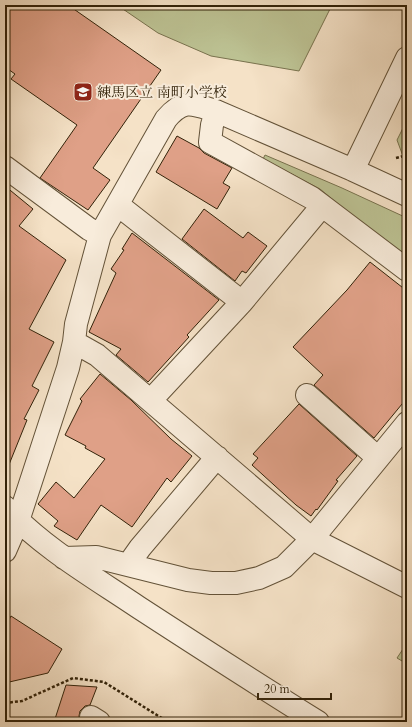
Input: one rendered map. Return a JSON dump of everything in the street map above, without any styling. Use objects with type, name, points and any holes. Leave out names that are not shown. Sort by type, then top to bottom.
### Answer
[{"type":"street","points":[[353,170],[407,58]]},
{"type":"street","points":[[5,551],[12,514],[68,368],[74,342],[76,324],[100,235],[166,119],[178,107],[186,104],[195,104],[216,111],[407,195]]},
{"type":"street","points":[[216,111],[212,125],[210,142],[312,198],[407,270]]},
{"type":"street","points":[[5,169],[89,229],[100,235]]},
{"type":"street","points":[[118,205],[242,302]]},
{"type":"street","points":[[151,400],[242,302],[322,206]]},
{"type":"street","points":[[74,342],[97,355],[312,538],[407,588]]},
{"type":"street","points":[[307,395],[378,458]]},
{"type":"street","points":[[64,558],[96,557],[188,580],[211,583],[236,583],[259,578],[284,567],[312,538],[407,423]]},
{"type":"street","points":[[128,565],[140,548],[218,457]]},
{"type":"street","points":[[12,514],[64,558],[254,683],[318,722]]},
{"type":"path","points":[[396,158],[407,155]]},
{"type":"green space","points":[[117,5],[332,5],[299,71],[211,56],[158,33]]},
{"type":"green space","points":[[407,120],[407,167],[397,140]]},
{"type":"green space","points":[[265,155],[407,218],[407,261],[320,189],[263,159]]},
{"type":"green space","points":[[407,643],[407,664],[397,658]]},
{"type":"building","points":[[5,5],[68,5],[161,70],[93,168],[110,180],[88,210],[40,178],[77,125],[11,79],[15,74],[5,67]]},
{"type":"building","points":[[177,136],[232,168],[223,183],[230,187],[217,209],[156,172]]},
{"type":"building","points":[[5,186],[33,209],[19,226],[66,260],[29,329],[54,342],[32,386],[39,390],[24,419],[27,420],[6,472],[5,471]]},
{"type":"building","points":[[204,209],[243,238],[248,232],[267,246],[246,273],[242,271],[235,281],[182,239]]},
{"type":"building","points":[[132,233],[219,300],[187,335],[189,337],[148,382],[116,355],[121,349],[89,332],[116,273],[111,269],[124,250],[122,249]]},
{"type":"building","points":[[370,262],[407,291],[407,398],[374,438],[314,385],[323,375],[293,347],[347,290]]},
{"type":"building","points":[[100,374],[131,400],[171,439],[192,456],[171,482],[167,478],[132,527],[101,505],[77,540],[54,526],[58,521],[38,504],[56,482],[74,498],[105,459],[85,448],[86,446],[65,435],[82,401],[80,399]]},
{"type":"building","points":[[299,404],[357,456],[336,480],[338,481],[311,516],[296,505],[252,465],[258,458],[253,454]]},
{"type":"building","points":[[11,616],[62,649],[48,673],[5,683],[5,627]]},
{"type":"building","points":[[66,685],[97,687],[90,705],[85,706],[80,711],[80,722],[54,722]]},
{"type":"place","name":"練馬区立 南町小学校","points":[[83,92]]}]
